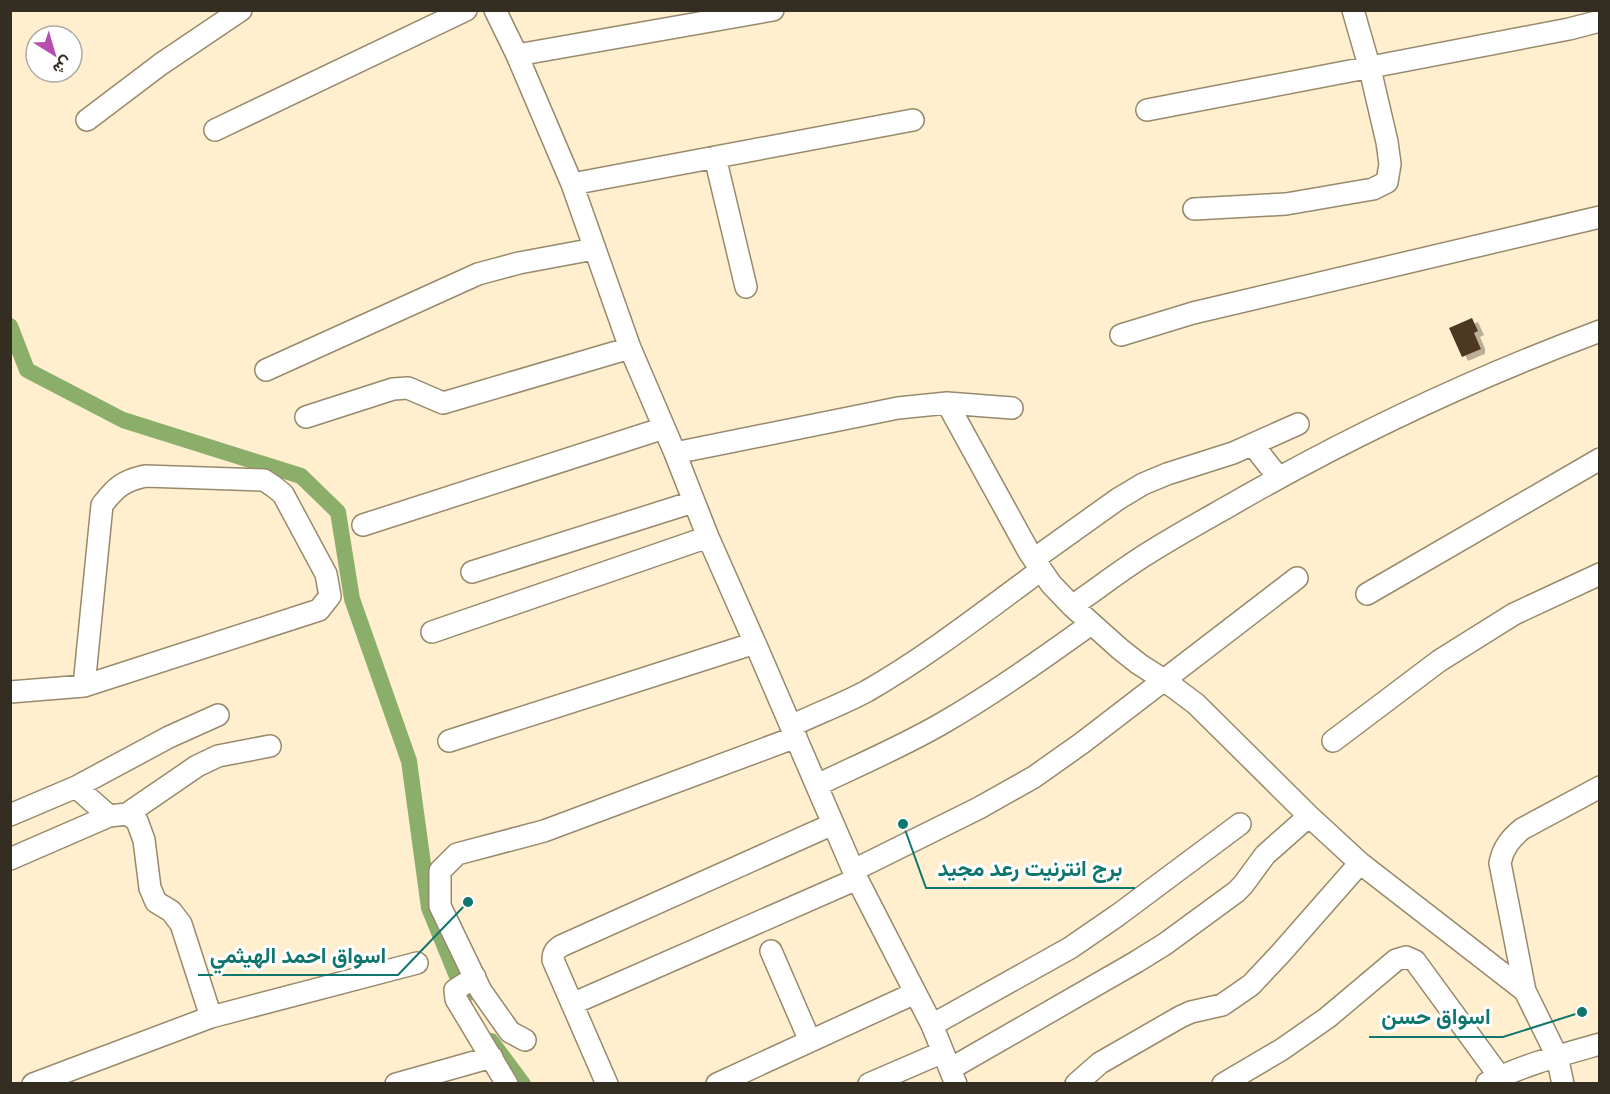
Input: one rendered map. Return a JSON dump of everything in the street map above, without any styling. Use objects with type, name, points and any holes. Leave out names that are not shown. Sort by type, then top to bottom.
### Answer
[{"type":"street","points":[[87,120],[161,64],[241,10]]},
{"type":"street","points":[[215,130],[466,10]]},
{"type":"street","points":[[495,10],[517,55],[572,184],[630,348],[708,537],[833,824],[932,1025],[950,1068]]},
{"type":"street","points":[[517,55],[773,10]]},
{"type":"street","points":[[1194,209],[1286,204],[1373,189],[1387,182],[1390,164],[1387,142],[1353,10]]},
{"type":"street","points":[[1148,110],[1370,69],[1599,21]]},
{"type":"street","points":[[572,184],[913,120]]},
{"type":"street","points":[[716,157],[746,286]]},
{"type":"street","points":[[1121,335],[1192,313],[1599,217]]},
{"type":"street","points":[[266,370],[478,274],[519,263],[594,249]]},
{"type":"street","points":[[1072,606],[1138,560],[1278,477],[1337,446],[1444,394],[1599,330]]},
{"type":"street","points":[[306,417],[393,389],[408,388],[443,403],[630,348]]},
{"type":"street","points":[[675,453],[898,408],[947,403],[1012,408]]},
{"type":"street","points":[[947,403],[1038,565],[1051,584],[1072,606],[1139,664],[1196,704],[1309,816],[1360,862],[1525,991]]},
{"type":"street","points":[[525,1040],[510,1032],[482,991],[440,906],[440,871],[457,854],[544,831],[794,732],[903,669],[944,641],[1118,499],[1143,484],[1167,474],[1233,453],[1298,424]]},
{"type":"street","points":[[363,525],[664,428]]},
{"type":"street","points":[[1253,445],[1278,477]]},
{"type":"street","points":[[1367,594],[1599,459]]},
{"type":"street","points":[[10,692],[84,686],[319,610],[330,596],[326,574],[283,494],[264,480],[145,476],[128,480],[111,493],[102,505],[84,686]]},
{"type":"street","points":[[472,572],[693,502]]},
{"type":"street","points":[[432,632],[708,537]]},
{"type":"street","points":[[1334,741],[1439,661],[1505,620],[1599,574]]},
{"type":"street","points":[[572,1004],[856,874],[1025,782],[1082,743],[1297,578]]},
{"type":"street","points":[[817,784],[892,750],[940,724],[1025,672],[1091,624]]},
{"type":"street","points":[[449,741],[755,643]]},
{"type":"street","points":[[10,815],[76,787],[169,736],[218,715]]},
{"type":"street","points":[[10,859],[118,815],[197,766],[218,756],[270,746]]},
{"type":"street","points":[[76,787],[118,815],[137,821],[144,840],[150,888],[156,902],[171,911],[181,924],[211,1017]]},
{"type":"street","points":[[1563,1083],[1557,1056],[1525,991],[1500,863],[1502,853],[1511,838],[1522,829],[1599,788]]},
{"type":"street","points":[[869,1083],[950,1068],[1136,962],[1165,944],[1236,892],[1265,855],[1309,816]]},
{"type":"street","points":[[607,1083],[553,960],[555,950],[833,824]]},
{"type":"street","points":[[932,1025],[1070,948],[1240,824]]},
{"type":"street","points":[[1076,1083],[1100,1062],[1180,1017],[1222,1005],[1251,985],[1360,862]]},
{"type":"street","points":[[771,951],[810,1041]]},
{"type":"street","points":[[1223,1083],[1281,1050],[1327,1018],[1391,964],[1406,957],[1415,961],[1491,1082],[1514,1071],[1599,1044]]},
{"type":"street","points":[[33,1083],[211,1017],[417,963]]},
{"type":"street","points":[[475,977],[455,990],[456,999],[507,1083]]},
{"type":"street","points":[[717,1083],[915,993]]},
{"type":"street","points":[[396,1083],[492,1057]]},
{"type":"building","points":[[1472,318],[1478,331],[1474,333],[1481,349],[1462,357],[1449,328]]},
{"type":"waterway","points":[[10,326],[27,370],[123,420],[301,476],[338,512],[352,599],[409,761],[429,908],[465,996]]},
{"type":"waterway","points":[[491,1041],[523,1084]]},
{"type":"place","name":"برج انترنيت رعد مجيد","points":[[903,824]]},
{"type":"place","name":"اسواق احمد الهيثمي","points":[[468,902]]},
{"type":"place","name":"اسواق حسن","points":[[1582,1012]]}]
